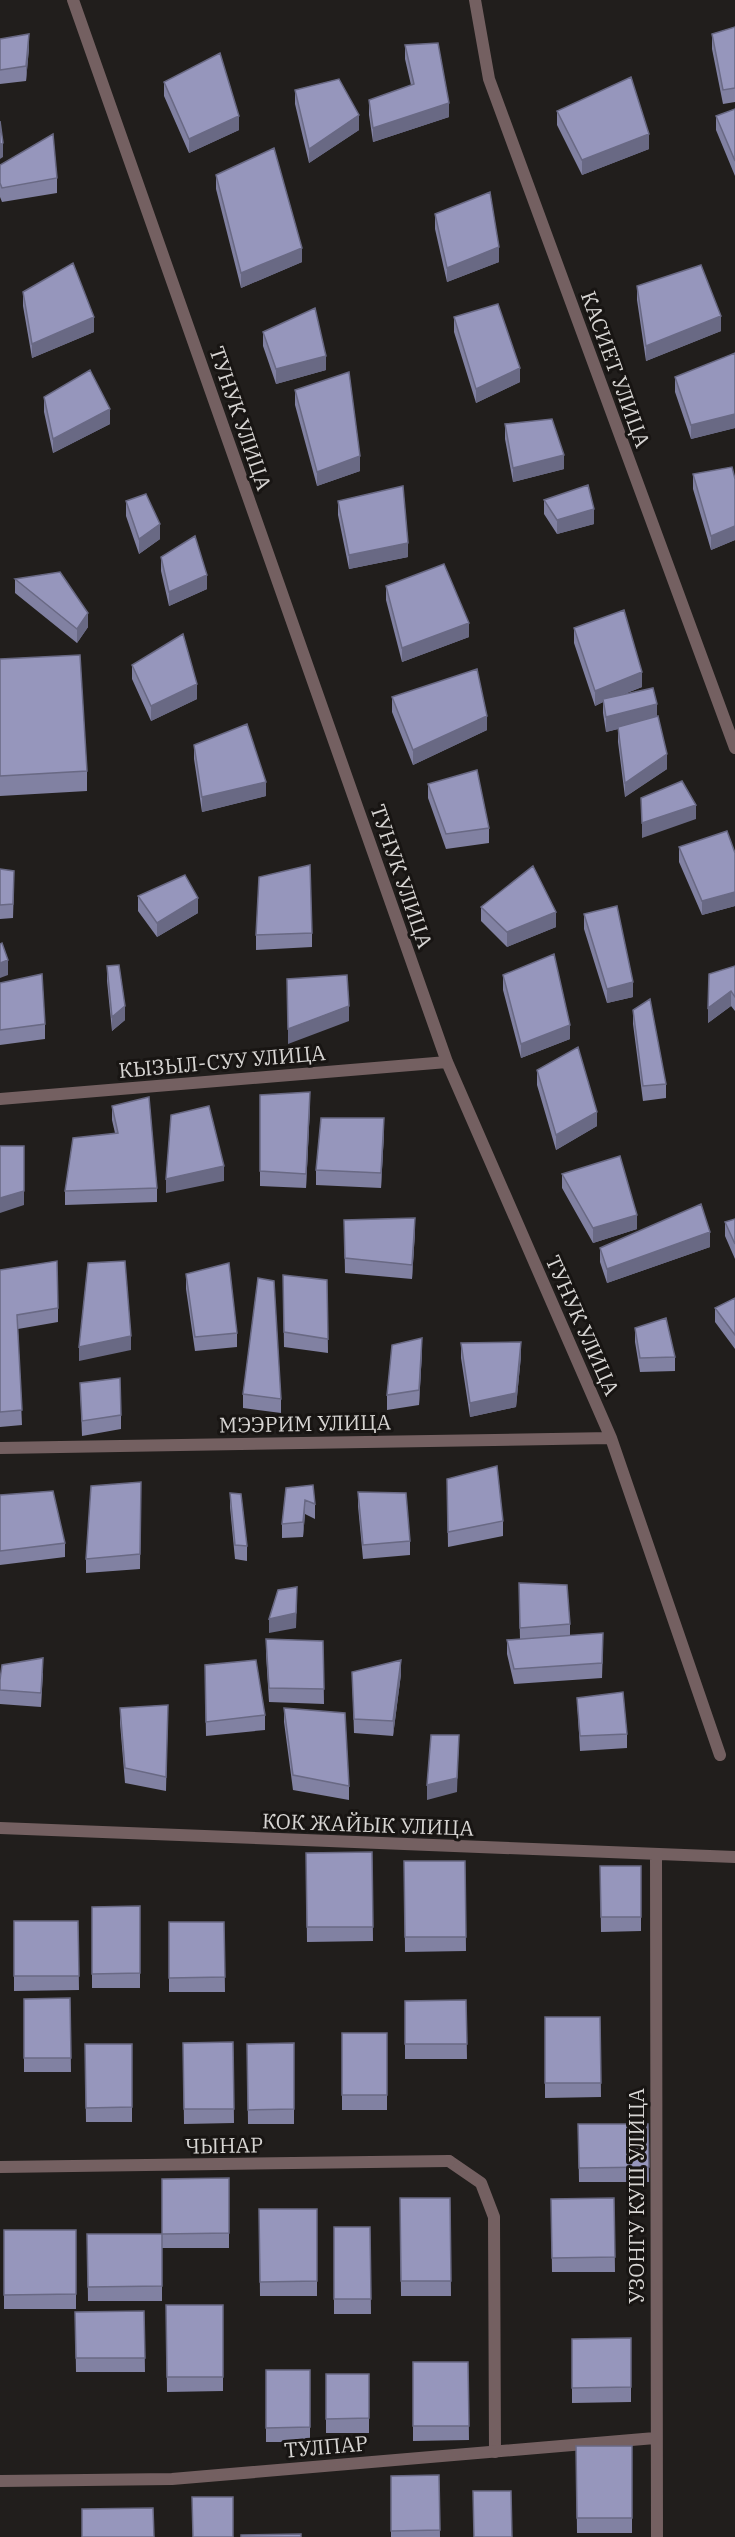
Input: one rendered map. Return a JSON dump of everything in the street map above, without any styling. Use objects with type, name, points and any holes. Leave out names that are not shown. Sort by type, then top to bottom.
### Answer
[{"type":"street","name":"ТУНУК УЛИЦА","points":[[73,0],[447,1062],[611,1438],[720,1755]]},
{"type":"street","name":"КАСИЕТ УЛИЦА","points":[[475,0],[489,79],[735,748]]},
{"type":"street","name":"КЫЗЫЛ-СУУ УЛИЦА","points":[[0,1099],[447,1062]]},
{"type":"street","name":"МЭЭРИМ УЛИЦА","points":[[0,1448],[611,1438]]},
{"type":"street","name":"КОК ЖАЙЫК УЛИЦА","points":[[0,1828],[657,1856],[735,1857]]},
{"type":"street","name":"УЗОНГУ КУШ УЛИЦА","points":[[657,1856],[657,2537]]},
{"type":"street","name":"ЧЫНАР","points":[[0,2167],[449,2161],[481,2183],[494,2217],[495,2452]]},
{"type":"street","name":"ТУЛПАР","points":[[0,2481],[172,2479],[656,2438]]},
{"type":"building","points":[[735,27],[735,88],[723,90],[712,34]]},
{"type":"building","points":[[29,34],[26,66],[0,70],[0,39]]},
{"type":"building","points":[[438,43],[449,103],[373,128],[369,100],[414,84],[405,45]]},
{"type":"building","points":[[220,53],[239,116],[189,139],[164,82]]},
{"type":"building","points":[[631,77],[649,134],[582,160],[557,111]]},
{"type":"building","points":[[339,79],[359,115],[309,149],[295,90]]},
{"type":"building","points":[[735,109],[735,161],[716,116]]},
{"type":"building","points":[[0,121],[3,143],[0,145]]},
{"type":"building","points":[[53,134],[57,178],[2,188],[0,165]]},
{"type":"building","points":[[274,148],[302,248],[241,273],[216,175]]},
{"type":"building","points":[[490,192],[499,247],[447,268],[435,214]]},
{"type":"building","points":[[73,263],[94,317],[32,344],[23,292]]},
{"type":"building","points":[[701,265],[721,316],[646,346],[637,286]]},
{"type":"building","points":[[498,304],[520,368],[476,389],[454,317]]},
{"type":"building","points":[[315,308],[326,356],[276,369],[263,332]]},
{"type":"building","points":[[735,353],[735,414],[691,425],[675,377]]},
{"type":"building","points":[[90,370],[110,409],[53,439],[44,397]]},
{"type":"building","points":[[349,372],[360,456],[317,472],[295,390]]},
{"type":"building","points":[[552,419],[564,455],[513,468],[505,424]]},
{"type":"building","points":[[732,467],[735,479],[735,526],[711,536],[693,474]]},
{"type":"building","points":[[588,485],[594,509],[557,520],[544,500]]},
{"type":"building","points":[[403,486],[408,543],[349,555],[338,501]]},
{"type":"building","points":[[146,494],[160,524],[139,539],[126,501]]},
{"type":"building","points":[[195,536],[207,575],[169,592],[161,557]]},
{"type":"building","points":[[444,564],[469,623],[402,648],[386,586]]},
{"type":"building","points":[[60,572],[88,613],[77,629],[15,579]]},
{"type":"building","points":[[624,610],[642,672],[595,691],[574,628]]},
{"type":"building","points":[[183,634],[197,684],[151,706],[132,665]]},
{"type":"building","points":[[80,655],[87,771],[0,776],[0,659]]},
{"type":"building","points":[[477,669],[487,716],[413,750],[392,697]]},
{"type":"building","points":[[653,688],[657,704],[606,717],[603,699]]},
{"type":"building","points":[[658,716],[667,754],[625,783],[618,727]]},
{"type":"building","points":[[247,724],[266,782],[202,797],[194,745]]},
{"type":"building","points":[[477,770],[489,828],[446,834],[428,784]]},
{"type":"building","points":[[682,781],[696,805],[642,823],[641,798]]},
{"type":"building","points":[[727,831],[735,853],[735,892],[702,901],[679,847]]},
{"type":"building","points":[[310,865],[312,933],[256,935],[259,877]]},
{"type":"building","points":[[533,866],[556,912],[507,932],[481,907]]},
{"type":"building","points":[[0,869],[14,871],[13,904],[0,905]]},
{"type":"building","points":[[185,875],[198,898],[157,923],[138,896]]},
{"type":"building","points":[[617,906],[633,982],[607,989],[584,914]]},
{"type":"building","points":[[2,943],[8,960],[0,963],[0,944]]},
{"type":"building","points":[[554,954],[570,1025],[521,1044],[503,975]]},
{"type":"building","points":[[119,965],[125,1006],[112,1017],[107,966]]},
{"type":"building","points":[[735,966],[735,997],[731,991],[708,1008],[709,974]]},
{"type":"building","points":[[42,974],[45,1024],[0,1030],[0,983]]},
{"type":"building","points":[[347,975],[349,1006],[288,1029],[287,979]]},
{"type":"building","points":[[650,999],[666,1084],[643,1086],[633,1010]]},
{"type":"building","points":[[578,1047],[597,1112],[556,1135],[537,1070]]},
{"type":"building","points":[[310,1092],[306,1174],[260,1171],[260,1095]]},
{"type":"building","points":[[149,1097],[157,1188],[65,1191],[73,1138],[118,1133],[112,1106]]},
{"type":"building","points":[[209,1106],[224,1166],[166,1179],[171,1115]]},
{"type":"building","points":[[321,1118],[384,1118],[381,1173],[316,1170]]},
{"type":"building","points":[[0,1146],[24,1146],[24,1191],[0,1198]]},
{"type":"building","points":[[620,1156],[637,1215],[593,1228],[562,1174]]},
{"type":"building","points":[[701,1204],[710,1232],[607,1269],[600,1248]]},
{"type":"building","points":[[415,1218],[412,1265],[345,1258],[344,1220]]},
{"type":"building","points":[[735,1219],[735,1244],[725,1222]]},
{"type":"building","points":[[57,1261],[58,1308],[17,1315],[22,1410],[0,1412],[0,1270]]},
{"type":"building","points":[[125,1261],[131,1336],[79,1347],[88,1263]]},
{"type":"building","points":[[229,1263],[237,1333],[195,1337],[186,1274]]},
{"type":"building","points":[[283,1275],[327,1280],[328,1339],[284,1332]]},
{"type":"building","points":[[258,1278],[274,1281],[281,1399],[243,1394]]},
{"type":"building","points":[[735,1298],[735,1335],[715,1308]]},
{"type":"building","points":[[666,1318],[675,1357],[640,1358],[635,1328]]},
{"type":"building","points":[[422,1338],[419,1390],[387,1395],[392,1345]]},
{"type":"building","points":[[521,1342],[516,1393],[470,1403],[461,1343]]},
{"type":"building","points":[[120,1378],[121,1415],[82,1421],[80,1383]]},
{"type":"building","points":[[497,1466],[503,1521],[448,1532],[447,1479]]},
{"type":"building","points":[[141,1482],[140,1554],[86,1559],[91,1486]]},
{"type":"building","points":[[313,1485],[315,1504],[305,1500],[303,1522],[282,1524],[286,1488]]},
{"type":"building","points":[[53,1491],[65,1543],[0,1551],[0,1495]]},
{"type":"building","points":[[358,1492],[406,1493],[410,1541],[363,1545]]},
{"type":"building","points":[[230,1493],[241,1494],[247,1546],[235,1545]]},
{"type":"building","points":[[519,1583],[567,1585],[570,1624],[520,1628]]},
{"type":"building","points":[[297,1587],[296,1613],[269,1619],[278,1590]]},
{"type":"building","points":[[603,1633],[602,1663],[514,1669],[507,1640]]},
{"type":"building","points":[[266,1639],[323,1641],[324,1689],[269,1688]]},
{"type":"building","points":[[43,1658],[41,1693],[0,1690],[2,1665]]},
{"type":"building","points":[[256,1660],[265,1715],[206,1722],[205,1665]]},
{"type":"building","points":[[401,1660],[393,1721],[354,1719],[352,1672]]},
{"type":"building","points":[[623,1692],[627,1734],[580,1736],[577,1698]]},
{"type":"building","points":[[168,1705],[166,1777],[125,1768],[120,1708]]},
{"type":"building","points":[[284,1708],[345,1713],[349,1786],[293,1775]]},
{"type":"building","points":[[431,1735],[459,1735],[457,1778],[427,1785]]},
{"type":"building","points":[[372,1852],[373,1927],[307,1927],[306,1853]]},
{"type":"building","points":[[404,1861],[465,1861],[466,1937],[405,1937]]},
{"type":"building","points":[[600,1866],[641,1866],[641,1917],[601,1917]]},
{"type":"building","points":[[140,1906],[140,1973],[92,1974],[92,1907]]},
{"type":"building","points":[[14,1921],[78,1921],[79,1976],[14,1976]]},
{"type":"building","points":[[169,1922],[224,1922],[225,1977],[169,1978]]},
{"type":"building","points":[[70,1998],[71,2058],[24,2058],[24,1999]]},
{"type":"building","points":[[466,2000],[467,2044],[405,2044],[405,2001]]},
{"type":"building","points":[[545,2017],[600,2017],[601,2083],[545,2083]]},
{"type":"building","points":[[342,2033],[387,2033],[387,2095],[342,2095]]},
{"type":"building","points":[[233,2042],[234,2109],[184,2109],[183,2043]]},
{"type":"building","points":[[294,2043],[294,2109],[248,2110],[247,2044]]},
{"type":"building","points":[[85,2044],[132,2044],[132,2107],[86,2108]]},
{"type":"building","points":[[578,2124],[648,2124],[649,2167],[579,2168]]},
{"type":"building","points":[[229,2178],[229,2233],[162,2234],[162,2179]]},
{"type":"building","points":[[400,2198],[450,2198],[451,2281],[401,2281]]},
{"type":"building","points":[[614,2198],[615,2257],[552,2258],[551,2199]]},
{"type":"building","points":[[259,2209],[317,2209],[317,2281],[260,2282]]},
{"type":"building","points":[[334,2227],[370,2227],[371,2299],[334,2299]]},
{"type":"building","points":[[4,2230],[76,2230],[76,2294],[4,2295]]},
{"type":"building","points":[[87,2234],[162,2234],[162,2286],[88,2287]]},
{"type":"building","points":[[166,2305],[223,2305],[223,2377],[167,2377]]},
{"type":"building","points":[[144,2311],[145,2358],[76,2358],[75,2312]]},
{"type":"building","points":[[631,2338],[631,2387],[572,2388],[572,2339]]},
{"type":"building","points":[[413,2362],[468,2362],[469,2426],[413,2426]]},
{"type":"building","points":[[266,2370],[310,2370],[310,2427],[266,2428]]},
{"type":"building","points":[[326,2374],[369,2374],[369,2418],[326,2419]]},
{"type":"building","points":[[576,2446],[632,2446],[632,2518],[577,2518]]},
{"type":"building","points":[[439,2475],[440,2530],[391,2531],[391,2476]]},
{"type":"building","points":[[473,2491],[511,2491],[512,2537],[474,2537]]},
{"type":"building","points":[[192,2497],[233,2497],[233,2537],[193,2537]]},
{"type":"building","points":[[153,2508],[154,2537],[82,2537],[82,2509]]},
{"type":"building","points":[[301,2534],[301,2537],[241,2537],[241,2535]]}]
